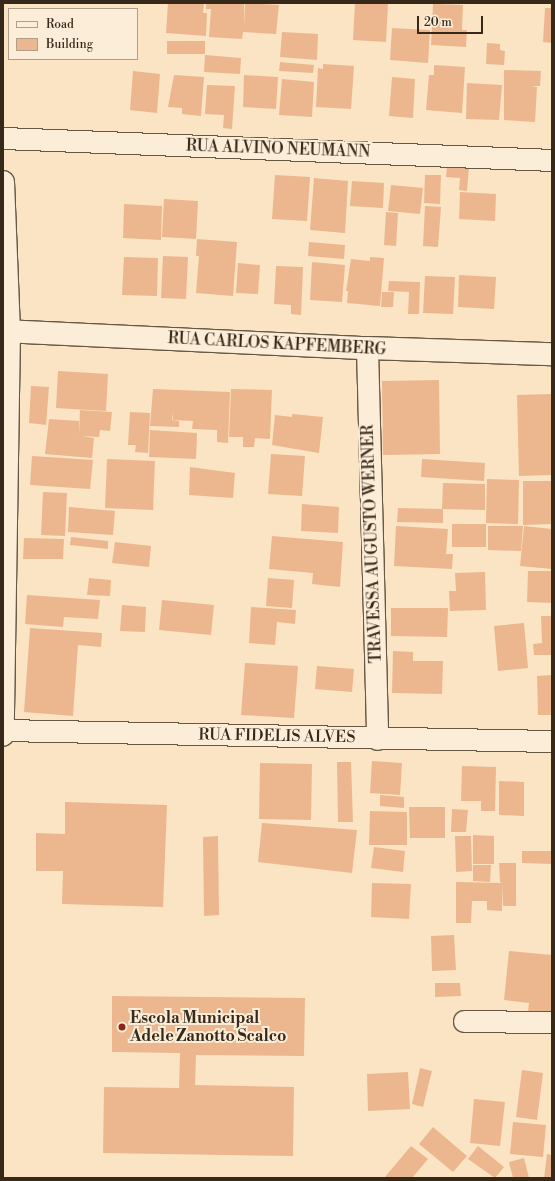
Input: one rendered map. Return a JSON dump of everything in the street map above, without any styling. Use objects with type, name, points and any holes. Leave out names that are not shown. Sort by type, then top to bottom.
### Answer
[{"type":"street","name":"RUA ALVINO NEUMANN","points":[[3,138],[552,160]]},
{"type":"street","points":[[3,182],[6,331],[3,735]]},
{"type":"street","name":"RUA CARLOS KAPFEMBERG","points":[[6,331],[366,348],[552,354]]},
{"type":"street","name":"TRAVESSA AUGUSTO WERNER","points":[[366,348],[377,739]]},
{"type":"street","name":"RUA FIDELIS ALVES","points":[[3,730],[377,739],[552,741]]},
{"type":"street","points":[[464,1021],[552,1022]]},
{"type":"building","points":[[168,3],[204,3],[203,13],[207,13],[206,36],[166,33]]},
{"type":"building","points":[[206,3],[244,3],[244,26],[245,3],[279,5],[276,34],[243,32],[242,39],[209,37],[211,9],[206,9]]},
{"type":"building","points":[[355,3],[388,3],[386,42],[353,40]]},
{"type":"building","points":[[433,4],[463,5],[462,30],[467,30],[466,47],[431,45]]},
{"type":"building","points":[[545,8],[552,8],[552,43],[543,42]]},
{"type":"building","points":[[392,28],[430,30],[428,63],[390,60]]},
{"type":"building","points":[[282,32],[318,34],[317,60],[280,57]]},
{"type":"building","points":[[167,41],[205,41],[205,54],[167,54]]},
{"type":"building","points":[[487,43],[500,44],[500,50],[505,51],[504,65],[486,64]]},
{"type":"building","points":[[205,55],[241,58],[240,74],[204,72]]},
{"type":"building","points":[[280,62],[314,65],[313,73],[279,71]]},
{"type":"building","points":[[323,64],[354,66],[351,109],[316,107],[318,68],[323,69]]},
{"type":"building","points":[[434,65],[465,67],[462,113],[426,110],[429,75],[434,75]]},
{"type":"building","points":[[504,70],[541,71],[540,86],[531,86],[537,87],[535,122],[504,120]]},
{"type":"building","points":[[133,71],[160,74],[157,113],[130,110]]},
{"type":"building","points":[[174,75],[204,77],[201,116],[182,114],[182,108],[168,107]]},
{"type":"building","points":[[244,75],[278,77],[276,109],[243,107]]},
{"type":"building","points":[[392,77],[415,79],[413,118],[389,116]]},
{"type":"building","points":[[282,79],[314,82],[312,117],[279,115]]},
{"type":"building","points":[[467,83],[502,85],[499,120],[466,119]]},
{"type":"building","points":[[207,85],[235,86],[232,129],[223,128],[224,115],[205,114]]},
{"type":"building","points":[[447,165],[469,167],[467,191],[459,190],[460,178],[446,177]]},
{"type":"building","points":[[275,175],[310,177],[307,221],[272,219]]},
{"type":"building","points":[[425,175],[441,175],[440,204],[424,203]]},
{"type":"building","points":[[314,178],[348,181],[345,233],[310,230]]},
{"type":"building","points":[[352,181],[384,183],[383,208],[350,206]]},
{"type":"building","points":[[391,185],[423,188],[420,214],[388,211]]},
{"type":"building","points":[[460,192],[496,194],[495,221],[459,219]]},
{"type":"building","points":[[164,199],[198,201],[196,239],[162,237]]},
{"type":"building","points":[[124,204],[162,206],[161,240],[123,238]]},
{"type":"building","points":[[425,206],[441,207],[438,247],[423,246]]},
{"type":"building","points":[[386,212],[398,213],[396,246],[384,245]]},
{"type":"building","points":[[197,239],[237,242],[233,296],[196,293],[199,256],[196,256]]},
{"type":"building","points":[[309,242],[345,245],[344,259],[308,256]]},
{"type":"building","points":[[163,256],[188,257],[186,299],[161,298]]},
{"type":"building","points":[[124,257],[158,258],[157,296],[122,295]]},
{"type":"building","points":[[370,257],[384,258],[380,306],[347,303],[348,291],[346,291],[351,259],[370,261]]},
{"type":"building","points":[[312,262],[345,265],[342,302],[310,300]]},
{"type":"building","points":[[238,263],[260,265],[258,294],[236,293]]},
{"type":"building","points":[[276,266],[303,267],[301,315],[291,314],[291,305],[274,304]]},
{"type":"building","points":[[459,275],[496,277],[494,309],[458,307]]},
{"type":"building","points":[[425,276],[455,277],[453,314],[423,313]]},
{"type":"building","points":[[389,281],[420,282],[419,314],[408,314],[409,292],[388,291]]},
{"type":"building","points":[[382,292],[394,292],[393,307],[381,307]]},
{"type":"building","points":[[58,371],[108,374],[106,411],[56,408]]},
{"type":"building","points":[[439,380],[440,454],[383,455],[382,381]]},
{"type":"building","points":[[31,386],[49,387],[46,425],[29,423]]},
{"type":"building","points":[[153,389],[230,392],[228,443],[217,442],[217,430],[192,429],[193,421],[173,420],[173,412],[172,420],[179,421],[179,427],[150,426]]},
{"type":"building","points":[[231,389],[272,390],[270,439],[255,438],[254,447],[243,447],[243,437],[229,437]]},
{"type":"building","points":[[552,394],[552,475],[519,476],[517,395]]},
{"type":"building","points":[[80,410],[112,412],[110,431],[100,430],[99,437],[81,436],[94,438],[92,458],[45,454],[49,419],[79,421],[79,436]]},
{"type":"building","points":[[130,412],[150,413],[148,453],[135,452],[136,445],[128,445]]},
{"type":"building","points":[[292,414],[323,417],[319,453],[272,445],[275,415],[292,417]]},
{"type":"building","points":[[150,430],[197,433],[196,459],[149,457]]},
{"type":"building","points":[[271,454],[305,456],[302,496],[268,494]]},
{"type":"building","points":[[32,456],[93,460],[90,489],[30,485]]},
{"type":"building","points":[[107,459],[155,461],[153,510],[105,508]]},
{"type":"building","points":[[422,459],[485,463],[484,481],[421,477]]},
{"type":"building","points":[[190,467],[235,473],[233,498],[189,495]]},
{"type":"building","points":[[487,479],[519,480],[518,524],[486,523]]},
{"type":"building","points":[[523,481],[552,481],[552,524],[523,525]]},
{"type":"building","points":[[443,483],[485,484],[485,510],[442,509]]},
{"type":"building","points":[[43,492],[67,493],[65,536],[41,535]]},
{"type":"building","points":[[302,504],[339,507],[338,533],[301,531]]},
{"type":"building","points":[[69,507],[115,511],[113,535],[68,532]]},
{"type":"building","points":[[398,508],[443,509],[443,523],[397,522]]},
{"type":"building","points":[[452,524],[486,524],[486,547],[452,547]]},
{"type":"building","points":[[396,526],[448,529],[446,554],[453,554],[452,569],[394,566]]},
{"type":"building","points":[[488,526],[523,526],[521,551],[488,550]]},
{"type":"building","points":[[524,526],[552,529],[552,569],[520,566]]},
{"type":"building","points":[[272,536],[343,542],[340,587],[312,584],[313,573],[269,569]]},
{"type":"building","points":[[71,537],[108,541],[108,549],[70,545]]},
{"type":"building","points":[[24,538],[64,539],[63,559],[23,559]]},
{"type":"building","points":[[115,542],[151,546],[149,567],[112,563]]},
{"type":"building","points":[[528,571],[552,571],[552,603],[527,602]]},
{"type":"building","points":[[485,572],[486,610],[450,611],[449,591],[456,591],[455,573]]},
{"type":"building","points":[[89,578],[111,580],[110,596],[87,595]]},
{"type":"building","points":[[268,578],[294,580],[292,608],[266,606]]},
{"type":"building","points":[[27,595],[100,600],[98,619],[64,617],[63,627],[25,624]]},
{"type":"building","points":[[162,600],[214,605],[211,635],[159,630]]},
{"type":"building","points":[[122,605],[146,607],[145,632],[120,631]]},
{"type":"building","points":[[251,607],[296,610],[295,624],[277,622],[275,645],[249,643]]},
{"type":"building","points":[[391,608],[448,608],[447,637],[391,636]]},
{"type":"building","points":[[541,616],[552,616],[552,655],[534,655],[533,644],[542,643]]},
{"type":"building","points":[[524,623],[528,668],[498,671],[494,626]]},
{"type":"building","points":[[30,628],[102,633],[101,647],[78,645],[73,716],[24,712]]},
{"type":"building","points":[[393,651],[413,652],[413,661],[443,661],[442,694],[392,693]]},
{"type":"building","points":[[245,663],[298,666],[294,718],[241,715]]},
{"type":"building","points":[[317,666],[354,669],[352,692],[315,689]]},
{"type":"building","points":[[552,675],[552,715],[538,715],[537,676]]},
{"type":"building","points":[[372,761],[402,763],[400,795],[370,793]]},
{"type":"building","points":[[337,762],[351,762],[353,822],[338,822]]},
{"type":"building","points":[[260,763],[312,764],[311,820],[259,819]]},
{"type":"building","points":[[462,766],[496,767],[495,811],[481,811],[481,801],[461,801]]},
{"type":"building","points":[[499,781],[524,782],[524,816],[499,815]]},
{"type":"building","points":[[380,795],[404,797],[404,808],[380,806]]},
{"type":"building","points":[[65,802],[167,805],[163,907],[62,904],[63,871],[36,871],[36,833],[65,834]]},
{"type":"building","points":[[409,807],[445,807],[445,838],[410,838]]},
{"type":"building","points":[[452,809],[468,810],[466,832],[451,832]]},
{"type":"building","points":[[370,811],[407,812],[407,845],[369,845]]},
{"type":"building","points":[[262,823],[357,830],[352,873],[258,862]]},
{"type":"building","points":[[473,835],[494,836],[494,864],[473,864]]},
{"type":"building","points":[[218,836],[219,915],[204,916],[203,837]]},
{"type":"building","points":[[455,836],[471,836],[472,871],[456,872]]},
{"type":"building","points":[[374,847],[405,851],[403,872],[371,868]]},
{"type":"building","points":[[522,851],[552,851],[552,864],[522,863]]},
{"type":"building","points":[[499,863],[516,863],[516,906],[503,906],[502,884],[502,911],[487,910],[487,901],[472,901],[471,923],[456,923],[456,882],[502,883],[500,882]]},
{"type":"building","points":[[473,865],[491,865],[490,882],[473,881]]},
{"type":"building","points":[[372,883],[411,884],[409,919],[371,917]]},
{"type":"building","points":[[454,935],[456,970],[432,971],[431,936]]},
{"type":"building","points":[[509,951],[552,955],[552,1014],[528,1012],[529,1003],[504,1000]]},
{"type":"building","points":[[435,983],[460,983],[461,996],[435,997]]},
{"type":"building","points":[[112,996],[305,998],[304,1056],[196,1055],[195,1085],[294,1087],[293,1156],[103,1153],[104,1087],[179,1088],[180,1053],[112,1052]]},
{"type":"building","points":[[420,1068],[432,1071],[423,1107],[412,1104]]},
{"type":"building","points":[[522,1070],[543,1073],[537,1120],[516,1117]]},
{"type":"building","points":[[408,1072],[410,1109],[368,1111],[367,1074]]},
{"type":"building","points":[[474,1099],[505,1102],[500,1146],[470,1143]]},
{"type":"building","points":[[513,1122],[546,1125],[543,1157],[510,1154]]},
{"type":"building","points":[[433,1127],[467,1156],[453,1172],[419,1144]]},
{"type":"building","points":[[411,1146],[428,1159],[412,1178],[384,1178]]},
{"type":"building","points":[[478,1146],[504,1167],[495,1178],[468,1159]]},
{"type":"building","points":[[547,1154],[552,1155],[552,1178],[544,1178]]},
{"type":"building","points":[[524,1158],[529,1178],[513,1178],[509,1162]]},
{"type":"place","name":"Escola Municipal Adele Zanotto Scalco","points":[[122,1027]]}]
